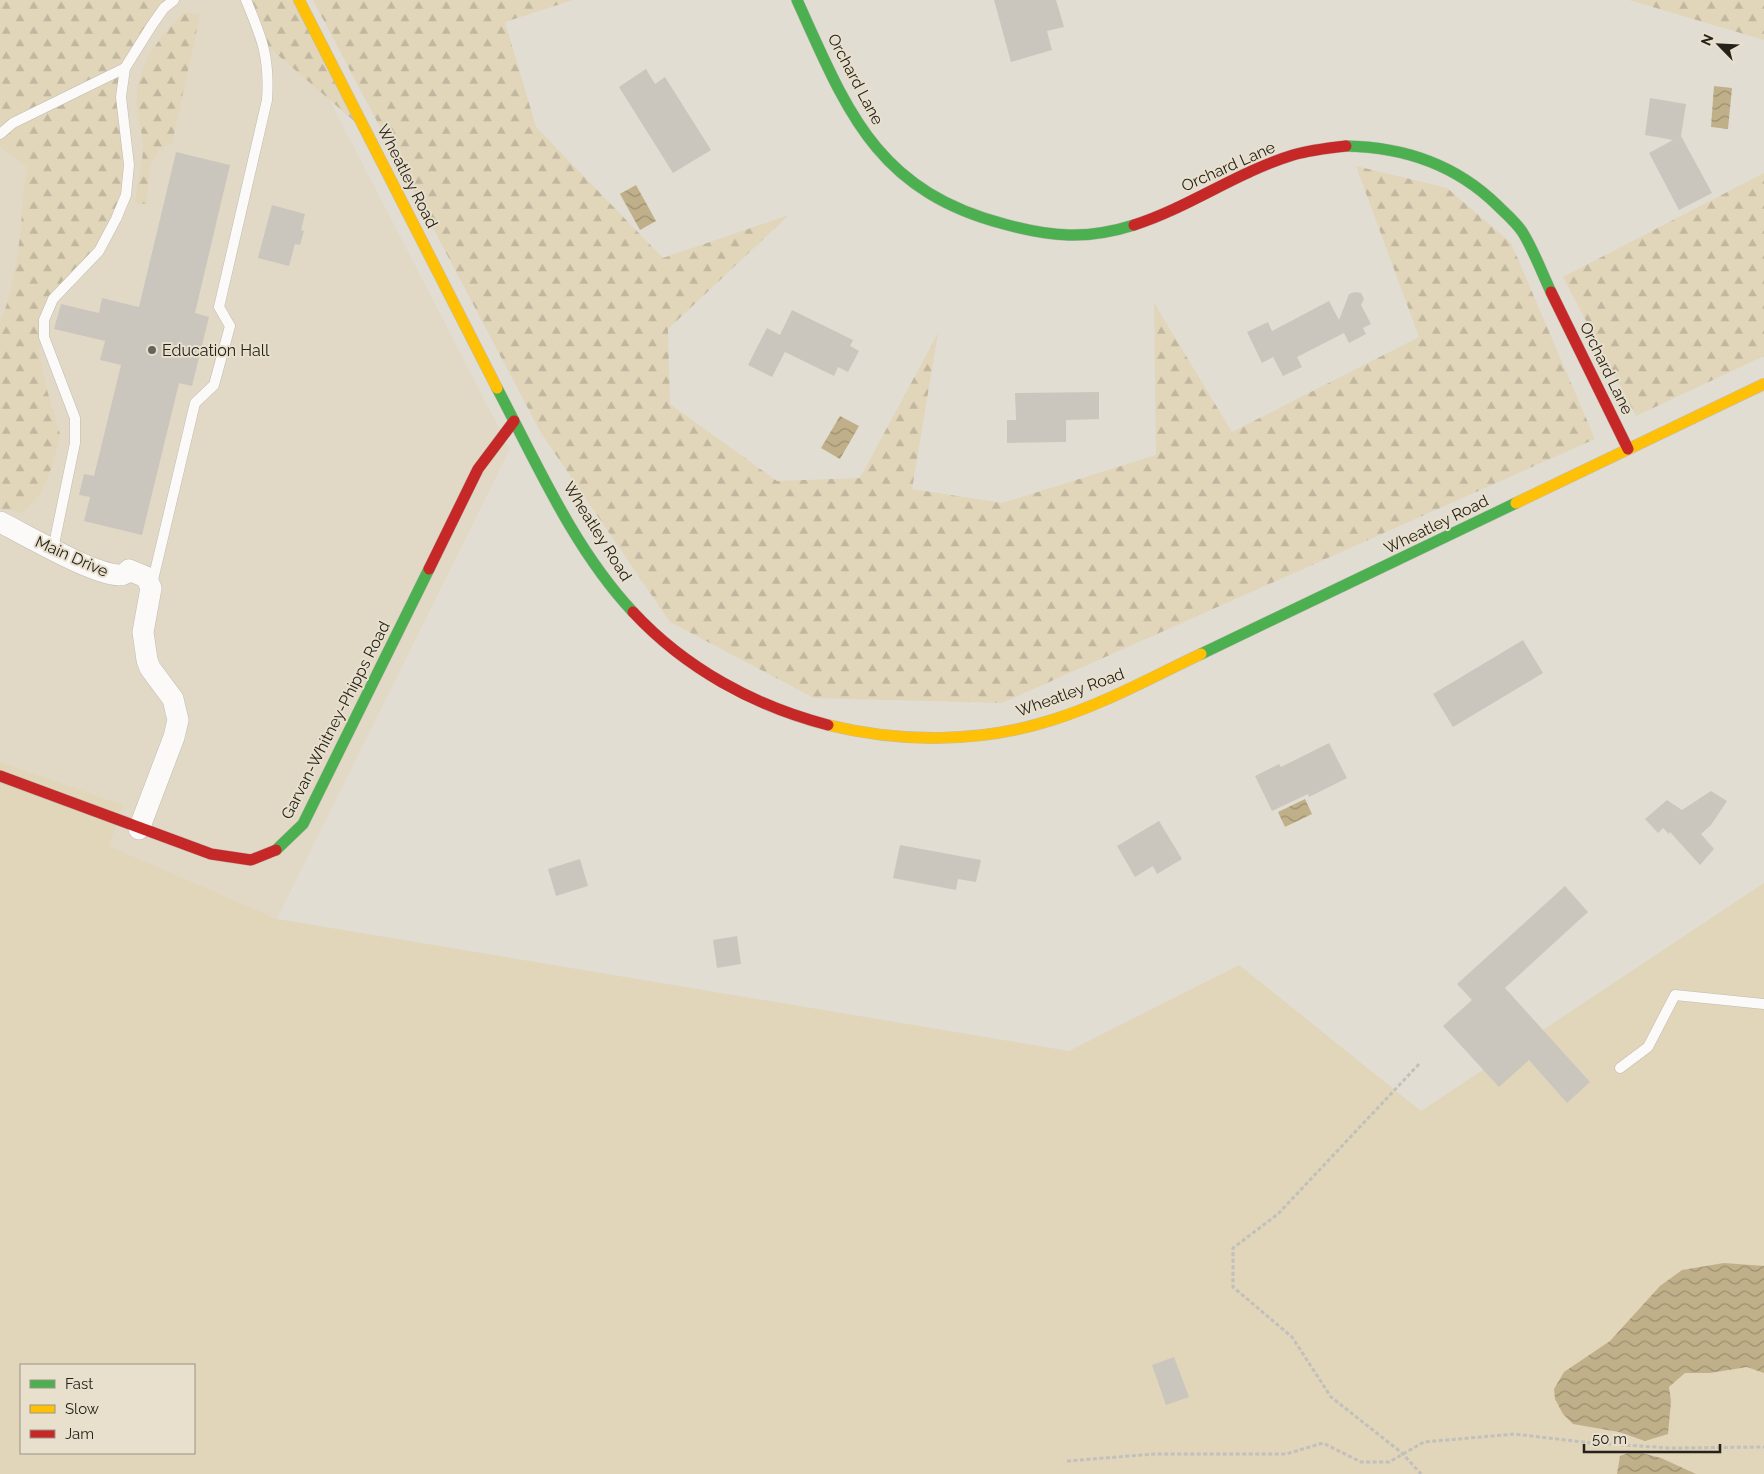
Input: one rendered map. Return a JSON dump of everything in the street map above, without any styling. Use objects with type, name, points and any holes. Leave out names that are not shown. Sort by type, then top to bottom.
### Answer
[{"type":"main road","name":"Wheatley Road","points":[[299,0],[514,421],[580,540],[610,586],[649,629],[679,653],[728,686],[776,710],[826,727],[882,737],[915,739],[962,738],[1025,728],[1085,707],[1134,686],[1764,384]]},
{"type":"main road","name":"Orchard Lane","points":[[797,0],[841,92],[862,130],[883,156],[910,183],[945,204],[1012,227],[1048,234],[1082,236],[1148,222],[1272,163],[1300,152],[1325,148],[1359,146],[1389,150],[1421,157],[1448,169],[1476,186],[1523,233],[1628,450]]},
{"type":"main road","name":"Garvan-Whitney-Phipps Road","points":[[0,776],[194,849],[241,860],[252,860],[273,853],[292,838],[303,824],[478,469],[514,421]]},
{"type":"street","name":"Main Drive","points":[[0,522],[53,549],[117,575],[124,575],[129,570],[146,577],[151,588]]},
{"type":"street","points":[[139,829],[174,737],[178,720],[173,699],[150,668],[147,660],[143,632],[151,588]]},
{"type":"lane","points":[[53,549],[75,444],[75,418],[44,337],[44,320],[53,299],[98,251],[116,219],[126,195],[129,166],[121,97],[125,68],[164,8],[174,0]]},
{"type":"lane","points":[[151,588],[195,403],[214,385],[230,326],[219,306],[266,100],[268,73],[264,43],[246,0]]},
{"type":"lane","points":[[0,134],[13,123],[125,68]]},
{"type":"lane","points":[[1620,1068],[1648,1047],[1675,995],[1764,1004]]},
{"type":"path","points":[[1419,1064],[1278,1214],[1233,1248],[1233,1287],[1292,1337],[1331,1397],[1404,1455],[1421,1474]]},
{"type":"path","points":[[1067,1462],[1155,1454],[1286,1454],[1323,1443],[1361,1462],[1389,1462],[1424,1442],[1515,1434],[1592,1443],[1671,1448],[1764,1446]]},
{"type":"shaded area","points":[[0,0],[278,0],[510,449],[277,919],[109,846],[123,805],[0,762]]},
{"type":"green space","points":[[0,0],[174,0],[125,68],[126,195],[99,251],[53,299],[44,320],[39,351],[45,383],[60,434],[52,467],[40,494],[23,512],[0,509],[0,322],[7,304],[16,266],[27,167],[0,147]]},
{"type":"green space","points":[[246,0],[299,0],[369,134],[264,43]]},
{"type":"green space","points":[[313,0],[573,0],[505,22],[536,127],[663,258],[789,215],[668,329],[670,404],[777,481],[860,478],[938,333],[912,489],[1002,503],[1156,455],[1154,303],[1232,432],[1419,337],[1356,166],[1447,188],[1511,243],[1595,439],[1002,703],[814,698],[670,622],[541,433]]},
{"type":"green space","points":[[1629,0],[1764,0],[1764,40]]},
{"type":"green space","points":[[186,12],[200,15],[172,144],[164,147],[153,159],[150,168],[147,204],[135,203],[143,152],[137,111],[139,82],[157,44]]},
{"type":"green space","points":[[1764,173],[1764,356],[1636,416],[1563,277]]},
{"type":"green space","points":[[0,762],[123,805],[109,846],[277,919],[1069,1051],[1239,965],[1421,1111],[1764,883],[1764,1474],[0,1474]]},
{"type":"water","points":[[1714,86],[1732,88],[1728,129],[1711,127]]},
{"type":"water","points":[[636,185],[656,221],[640,230],[620,194]]},
{"type":"water","points":[[840,416],[859,426],[840,459],[821,448]]},
{"type":"water","points":[[1305,799],[1312,814],[1285,827],[1278,812]]},
{"type":"water","points":[[1724,1263],[1764,1266],[1764,1373],[1747,1367],[1710,1373],[1685,1373],[1669,1387],[1671,1401],[1668,1434],[1645,1441],[1619,1432],[1573,1424],[1563,1414],[1555,1399],[1554,1389],[1564,1372],[1610,1341],[1660,1286],[1682,1270]]},
{"type":"water","points":[[1634,1451],[1661,1458],[1696,1474],[1617,1474],[1620,1456]]},
{"type":"building","points":[[994,0],[1056,0],[1064,27],[1047,31],[1052,50],[1011,62]]},
{"type":"building","points":[[646,69],[655,84],[665,77],[711,150],[673,173],[619,87]]},
{"type":"building","points":[[1650,98],[1686,104],[1681,136],[1712,193],[1679,210],[1649,153],[1673,140],[1645,135]]},
{"type":"building","name":"Education Hall","points":[[176,152],[230,165],[195,313],[209,317],[192,386],[179,383],[142,535],[84,521],[90,497],[79,495],[84,474],[94,476],[121,365],[100,360],[105,341],[54,329],[61,304],[99,313],[102,298],[139,307]]},
{"type":"building","points":[[272,205],[305,214],[301,230],[304,231],[300,245],[295,244],[289,266],[258,258]]},
{"type":"building","points":[[1361,293],[1364,299],[1361,305],[1371,324],[1363,328],[1366,334],[1349,343],[1344,333],[1297,357],[1302,367],[1283,376],[1273,357],[1262,363],[1247,332],[1268,322],[1272,331],[1329,301],[1339,320],[1349,294]]},
{"type":"building","points":[[792,310],[853,340],[850,346],[859,351],[848,372],[838,367],[834,376],[785,352],[772,377],[748,365],[767,328],[780,335]]},
{"type":"building","points":[[1099,392],[1099,419],[1066,420],[1066,442],[1007,443],[1007,420],[1016,420],[1015,393]]},
{"type":"building","points":[[1523,640],[1543,673],[1453,727],[1433,694]]},
{"type":"building","points":[[1329,743],[1347,778],[1309,797],[1308,794],[1272,811],[1255,776],[1279,764],[1281,767]]},
{"type":"building","points":[[1711,791],[1727,801],[1711,825],[1701,834],[1714,849],[1700,865],[1670,832],[1669,834],[1663,828],[1658,833],[1645,819],[1667,800],[1682,810]]},
{"type":"building","points":[[1159,821],[1182,859],[1157,874],[1153,866],[1135,877],[1117,846]]},
{"type":"building","points":[[900,845],[981,860],[976,882],[958,879],[956,890],[893,878]]},
{"type":"building","points":[[580,859],[588,886],[556,896],[548,869]]},
{"type":"building","points":[[1565,886],[1588,912],[1505,988],[1590,1082],[1567,1103],[1529,1060],[1499,1087],[1443,1026],[1472,1000],[1457,984]]},
{"type":"building","points":[[737,936],[741,964],[717,968],[713,940]]},
{"type":"building","points":[[1174,1357],[1189,1397],[1166,1405],[1152,1365]]},
{"type":"traffic: fast","points":[[797,0],[832,77],[850,110],[871,140],[895,167],[924,190],[960,209],[1004,224],[1038,232],[1085,235],[1134,225]]},
{"type":"traffic: fast","points":[[1346,146],[1388,150],[1428,160],[1464,179],[1481,191],[1521,229],[1551,292]]},
{"type":"traffic: fast","points":[[497,388],[558,505],[592,561],[633,612]]},
{"type":"traffic: fast","points":[[1201,654],[1516,503]]},
{"type":"traffic: fast","points":[[276,850],[303,824],[429,569]]},
{"type":"traffic: slow","points":[[299,0],[497,388]]},
{"type":"traffic: slow","points":[[1516,503],[1764,384]]},
{"type":"traffic: slow","points":[[828,725],[884,735],[940,738],[997,733],[1025,728],[1071,714],[1128,690],[1201,654]]},
{"type":"traffic: jam","points":[[1134,225],[1175,209],[1272,162],[1306,152],[1346,146]]},
{"type":"traffic: jam","points":[[1551,292],[1628,449]]},
{"type":"traffic: jam","points":[[429,569],[478,469],[514,421]]},
{"type":"traffic: jam","points":[[633,612],[675,651],[722,682],[747,696],[774,707],[828,725]]},
{"type":"traffic: jam","points":[[0,776],[211,854],[251,860],[276,850]]},
{"type":"place","name":"Education Hall","points":[[152,350]]}]
